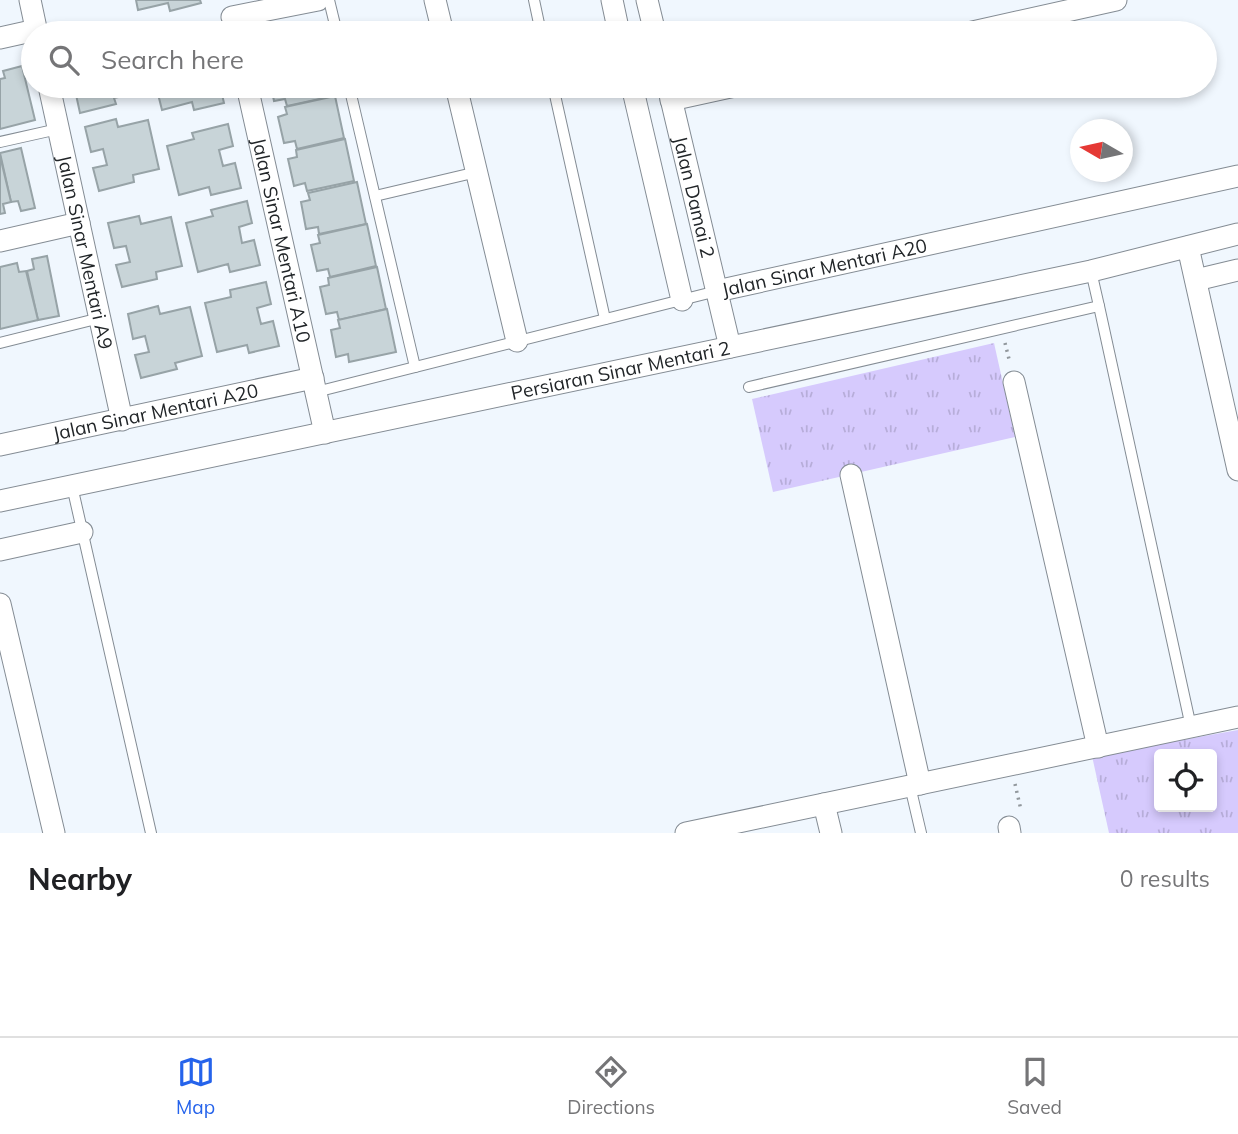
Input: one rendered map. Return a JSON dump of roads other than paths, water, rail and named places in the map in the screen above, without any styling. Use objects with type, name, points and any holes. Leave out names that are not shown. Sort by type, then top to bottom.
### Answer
[{"type":"street","points":[[30,0],[35,21]]},
{"type":"street","points":[[232,17],[318,0]]},
{"type":"street","points":[[435,0],[440,21]]},
{"type":"street","points":[[612,0],[617,21]]},
{"type":"street","points":[[648,0],[652,21]]},
{"type":"street","points":[[1020,21],[1108,1]]},
{"type":"street","points":[[0,38],[21,35]]},
{"type":"street","name":"Jalan Sinar Mentari A9","points":[[52,98],[122,420]]},
{"type":"street","name":"Jalan Sinar Mentari A10","points":[[250,98],[325,433]]},
{"type":"street","points":[[459,98],[517,341]]},
{"type":"street","points":[[635,98],[682,300]]},
{"type":"street","name":"Jalan Damai 2","points":[[671,98],[730,347]]},
{"type":"street","name":"Jalan Sinar Mentari A20","points":[[717,291],[1238,176]]},
{"type":"street","points":[[0,241],[79,223]]},
{"type":"street","name":"Persiaran Sinar Mentari 2","points":[[0,501],[1091,271],[1238,234]]},
{"type":"street","points":[[1188,247],[1238,470]]},
{"type":"street","points":[[1196,280],[1238,270]]},
{"type":"street","points":[[1014,382],[1098,747]]},
{"type":"street","name":"Jalan Sinar Mentari A20","points":[[0,445],[314,385]]},
{"type":"street","points":[[850,475],[915,785]]},
{"type":"street","points":[[0,550],[82,532]]},
{"type":"street","points":[[0,604],[54,833]]},
{"type":"street","points":[[686,833],[1238,717]]},
{"type":"street","points":[[824,804],[831,833]]},
{"type":"lane","points":[[329,0],[334,21]]},
{"type":"lane","points":[[534,0],[538,21]]},
{"type":"lane","points":[[352,98],[415,367]]},
{"type":"lane","points":[[556,98],[605,319]]},
{"type":"lane","points":[[0,142],[58,129]]},
{"type":"lane","points":[[375,197],[477,172]]},
{"type":"lane","points":[[1091,271],[1191,727]]},
{"type":"lane","name":"Jalan Sinar Mentari A20","points":[[314,385],[415,367],[717,291]]},
{"type":"lane","points":[[749,387],[1099,306]]},
{"type":"lane","points":[[0,343],[100,318]]},
{"type":"lane","points":[[72,486],[151,833]]},
{"type":"lane","points":[[915,785],[921,833]]}]
